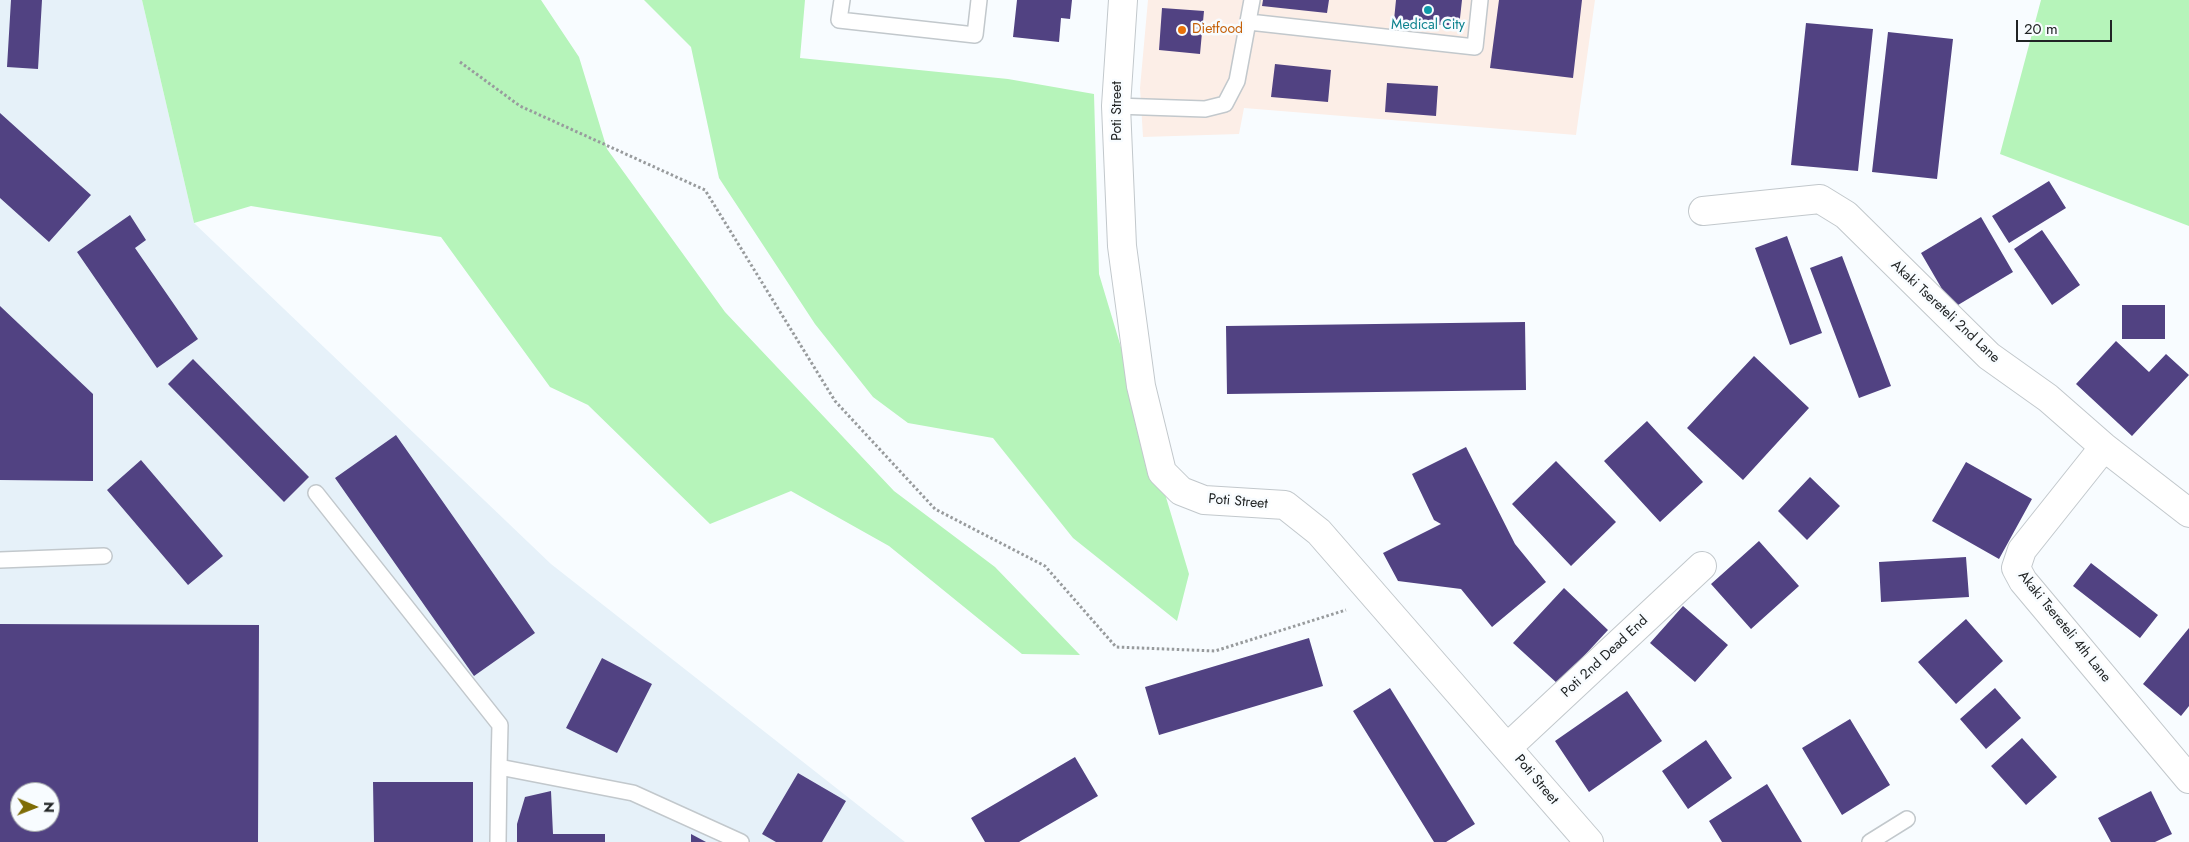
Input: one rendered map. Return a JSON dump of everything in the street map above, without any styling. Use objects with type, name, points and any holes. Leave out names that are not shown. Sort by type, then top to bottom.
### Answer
[{"type":"street","name":"Poti Street","points":[[1123,0],[1116,106],[1122,246],[1141,386],[1162,472],[1180,491],[1204,500],[1285,505],[1319,532],[1589,842]]},
{"type":"street","name":"Akaki Tsereteli 2nd Lane","points":[[1703,211],[1820,200],[1827,203],[1846,215],[1988,356],[2048,398],[2104,447],[2189,513]]},
{"type":"street","name":"Akaki Tsereteli 4th Lane","points":[[2104,447],[2022,550],[2016,568],[2023,581],[2189,779]]},
{"type":"street","name":"Poti 2nd Dead End","points":[[1508,748],[1702,566]]},
{"type":"lane","points":[[842,0],[839,20],[975,35],[978,0]]},
{"type":"lane","points":[[1116,106],[1205,108],[1224,104],[1237,82],[1252,0]]},
{"type":"lane","points":[[1249,22],[1475,47],[1480,0]]},
{"type":"lane","points":[[316,493],[500,725],[498,842]]},
{"type":"lane","points":[[0,560],[104,556]]},
{"type":"lane","points":[[499,767],[633,794],[741,842]]},
{"type":"lane","points":[[1870,842],[1907,819]]},
{"type":"path","points":[[460,62],[520,106],[705,190],[835,401],[935,509],[1045,566],[1116,647],[1215,651],[1377,600]]},
{"type":"shaded area","points":[[0,0],[142,0],[194,223],[551,564],[905,842],[0,842]]},
{"type":"shaded area","points":[[1148,0],[1595,0],[1576,135],[1244,108],[1239,134],[1143,137],[1140,88]]},
{"type":"green space","points":[[142,0],[541,0],[579,57],[607,149],[725,312],[894,491],[995,567],[1080,655],[1022,654],[889,546],[791,491],[710,524],[588,405],[550,387],[441,237],[251,206],[194,223]]},
{"type":"green space","points":[[644,0],[805,0],[800,58],[1008,79],[1094,94],[1099,274],[1189,574],[1177,621],[1073,538],[993,438],[908,423],[873,397],[815,324],[719,178],[691,47]]},
{"type":"green space","points":[[2041,0],[2189,0],[2189,226],[2000,154]]},
{"type":"building","points":[[11,0],[42,0],[38,69],[7,67]]},
{"type":"building","points":[[1017,0],[1072,0],[1070,19],[1061,18],[1059,42],[1013,37]]},
{"type":"building","points":[[1263,0],[1329,0],[1327,13],[1262,6]]},
{"type":"building","name":"Medical City","points":[[1396,0],[1462,0],[1459,27],[1394,20]]},
{"type":"building","points":[[1499,0],[1582,0],[1573,78],[1490,68]]},
{"type":"building","points":[[1162,8],[1204,11],[1200,54],[1159,50]]},
{"type":"building","points":[[1806,23],[1873,29],[1858,171],[1791,165]]},
{"type":"building","points":[[1888,32],[1953,39],[1937,179],[1872,172]]},
{"type":"building","points":[[1275,64],[1331,70],[1328,102],[1271,97]]},
{"type":"building","points":[[1387,83],[1438,86],[1436,116],[1385,112]]},
{"type":"building","points":[[0,113],[91,195],[49,242],[0,198]]},
{"type":"building","points":[[2049,181],[2066,208],[2009,243],[1992,216]]},
{"type":"building","points":[[130,215],[146,240],[135,248],[198,339],[157,368],[77,252]]},
{"type":"building","points":[[1981,217],[2013,272],[1953,308],[1921,253]]},
{"type":"building","points":[[2042,230],[2080,285],[2052,305],[2014,249]]},
{"type":"building","points":[[1787,236],[1822,333],[1790,345],[1755,248]]},
{"type":"building","points":[[1842,256],[1891,386],[1859,398],[1810,268]]},
{"type":"building","points":[[2122,305],[2165,305],[2165,339],[2122,339]]},
{"type":"building","points":[[0,306],[93,394],[93,481],[0,480]]},
{"type":"building","points":[[1525,322],[1526,390],[1227,394],[1226,326]]},
{"type":"building","points":[[2116,341],[2149,372],[2166,354],[2189,375],[2132,436],[2076,384]]},
{"type":"building","points":[[1754,356],[1809,408],[1743,480],[1687,428]]},
{"type":"building","points":[[193,359],[309,477],[284,502],[168,384]]},
{"type":"building","points":[[1647,421],[1703,482],[1660,522],[1604,461]]},
{"type":"building","points":[[396,435],[535,633],[474,676],[335,478]]},
{"type":"building","points":[[1466,447],[1515,544],[1546,582],[1492,627],[1461,589],[1398,581],[1383,553],[1441,524],[1434,520],[1412,474]]},
{"type":"building","points":[[141,460],[223,556],[188,585],[107,490]]},
{"type":"building","points":[[1556,461],[1616,522],[1571,566],[1512,504]]},
{"type":"building","points":[[1966,462],[2032,499],[1999,559],[1932,521]]},
{"type":"building","points":[[1810,477],[1840,506],[1807,540],[1778,511]]},
{"type":"building","points":[[1759,541],[1799,586],[1751,629],[1711,584]]},
{"type":"building","points":[[1966,557],[1969,597],[1881,602],[1879,562]]},
{"type":"building","points":[[2091,563],[2158,615],[2140,638],[2073,586]]},
{"type":"building","points":[[1564,588],[1608,630],[1558,684],[1513,643]]},
{"type":"building","points":[[1683,606],[1728,645],[1695,682],[1650,643]]},
{"type":"building","points":[[1966,619],[2003,661],[1956,704],[1918,662]]},
{"type":"building","points":[[0,624],[259,625],[258,842],[0,842]]},
{"type":"building","points":[[2189,628],[2189,706],[2181,716],[2143,684]]},
{"type":"building","points":[[1309,638],[1323,686],[1159,735],[1145,687]]},
{"type":"building","points":[[602,658],[652,684],[617,753],[566,728]]},
{"type":"building","points":[[1390,688],[1475,824],[1446,842],[1434,842],[1353,711]]},
{"type":"building","points":[[1995,688],[2021,718],[1986,749],[1960,719]]},
{"type":"building","points":[[1627,691],[1662,741],[1589,792],[1555,741]]},
{"type":"building","points":[[1850,719],[1890,785],[1842,815],[1802,748]]},
{"type":"building","points":[[2022,738],[2057,777],[2026,805],[1991,766]]},
{"type":"building","points":[[1706,740],[1732,778],[1688,809],[1662,771]]},
{"type":"building","points":[[1075,757],[1098,796],[1019,842],[985,842],[971,818]]},
{"type":"building","points":[[798,773],[846,801],[822,842],[776,842],[762,834]]},
{"type":"building","points":[[373,782],[473,782],[473,842],[374,842]]},
{"type":"building","points":[[1767,784],[1802,842],[1722,842],[1709,821]]},
{"type":"building","points":[[551,791],[553,834],[605,834],[605,842],[517,842],[517,824],[525,797]]},
{"type":"building","points":[[2151,791],[2172,834],[2155,842],[2111,842],[2098,818]]},
{"type":"building","points":[[691,834],[706,842],[691,842]]},
{"type":"place","name":"Medical City","points":[[1428,10]]},
{"type":"place","name":"Dietfood","points":[[1182,30]]}]
